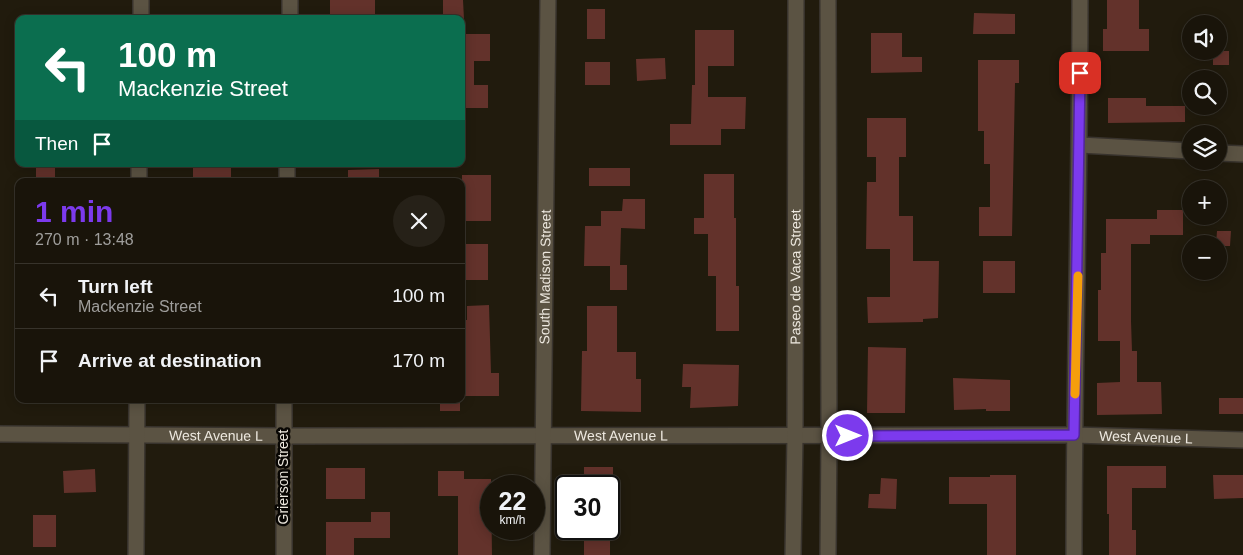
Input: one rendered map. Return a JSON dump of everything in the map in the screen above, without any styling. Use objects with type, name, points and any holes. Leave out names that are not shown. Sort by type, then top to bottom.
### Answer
[{"type":"street","points":[[141,0],[141,15]]},
{"type":"street","points":[[290,0],[290,15]]},
{"type":"street","name":"South Madison Street","points":[[542,555],[548,0]]},
{"type":"street","name":"Paseo de Vaca Street","points":[[793,555],[796,0]]},
{"type":"street","points":[[828,0],[828,555]]},
{"type":"street","points":[[1074,555],[1074,435],[1080,145],[1080,0]]},
{"type":"street","points":[[1080,145],[1182,151]]},
{"type":"street","points":[[1227,153],[1243,154]]},
{"type":"street","points":[[136,555],[137,403]]},
{"type":"street","name":"Grierson Street","points":[[284,403],[284,555]]},
{"type":"street","name":"West Avenue L","points":[[0,434],[283,436],[1074,435],[1243,440]]},
{"type":"building","points":[[330,0],[375,0],[375,15],[330,15]]},
{"type":"building","points":[[443,0],[463,0],[464,15],[443,15]]},
{"type":"building","points":[[1107,0],[1139,0],[1139,29],[1149,29],[1149,51],[1103,51],[1103,29],[1107,29]]},
{"type":"building","points":[[587,9],[605,9],[605,39],[587,39]]},
{"type":"building","points":[[974,13],[1015,14],[1015,34],[973,34]]},
{"type":"building","points":[[695,30],[734,30],[734,66],[708,66],[708,97],[746,97],[745,129],[721,129],[721,145],[670,145],[670,124],[691,124],[692,85],[695,85]]},
{"type":"building","points":[[871,33],[902,33],[902,57],[922,57],[922,72],[871,73]]},
{"type":"building","points":[[465,34],[490,34],[490,61],[474,61],[474,85],[488,85],[488,108],[465,108]]},
{"type":"building","points":[[1227,51],[1229,51],[1229,65],[1213,65],[1213,60],[1227,60]]},
{"type":"building","points":[[665,58],[666,79],[637,81],[636,59]]},
{"type":"building","points":[[978,60],[1019,60],[1019,83],[1015,83],[1012,236],[979,236],[979,207],[990,207],[990,164],[984,164],[984,131],[978,131]]},
{"type":"building","points":[[585,62],[610,62],[610,85],[585,85]]},
{"type":"building","points":[[1108,98],[1146,98],[1146,106],[1182,106],[1182,115],[1185,115],[1185,122],[1108,123]]},
{"type":"building","points":[[867,118],[906,118],[906,157],[899,157],[899,216],[913,216],[913,261],[939,261],[938,318],[923,319],[923,322],[868,323],[867,297],[890,297],[890,249],[866,249],[867,182],[876,182],[876,157],[867,157]]},
{"type":"building","points":[[36,167],[55,167],[55,178],[36,178]]},
{"type":"building","points":[[193,167],[231,167],[231,178],[193,178]]},
{"type":"building","points":[[589,168],[630,168],[630,186],[589,186]]},
{"type":"building","points":[[379,169],[379,178],[348,178],[348,170]]},
{"type":"building","points":[[704,174],[734,174],[736,286],[739,286],[739,331],[716,331],[716,276],[708,276],[708,234],[694,234],[694,218],[704,218]]},
{"type":"building","points":[[462,175],[491,175],[491,221],[465,221],[465,178],[462,178]]},
{"type":"building","points":[[623,199],[645,199],[645,229],[621,228],[620,265],[627,265],[627,290],[610,290],[610,266],[584,266],[585,226],[601,226],[601,211],[622,211]]},
{"type":"building","points":[[1157,210],[1182,210],[1183,235],[1150,235],[1150,244],[1131,244],[1131,321],[1132,351],[1137,351],[1137,382],[1161,382],[1162,414],[1097,415],[1097,383],[1120,382],[1120,341],[1098,341],[1098,290],[1101,290],[1101,253],[1106,253],[1106,219],[1157,219]]},
{"type":"building","points":[[1217,231],[1231,231],[1230,246],[1227,246],[1227,235],[1217,235]]},
{"type":"building","points":[[465,244],[488,244],[488,280],[465,280]]},
{"type":"building","points":[[983,261],[1015,261],[1015,293],[983,293]]},
{"type":"building","points":[[489,305],[491,373],[499,373],[499,396],[465,396],[465,320],[467,320],[467,306]]},
{"type":"building","points":[[587,306],[617,306],[617,352],[636,352],[636,379],[641,379],[641,412],[581,411],[582,351],[587,351]]},
{"type":"building","points":[[868,347],[906,348],[905,413],[867,413]]},
{"type":"building","points":[[683,364],[739,365],[738,406],[690,408],[691,387],[682,387]]},
{"type":"building","points":[[953,378],[1010,380],[1010,411],[986,411],[986,409],[954,410]]},
{"type":"building","points":[[1219,398],[1243,398],[1243,414],[1219,414]]},
{"type":"building","points":[[440,403],[460,403],[460,411],[440,411]]},
{"type":"building","points":[[1107,466],[1166,466],[1166,488],[1132,488],[1132,530],[1136,530],[1136,555],[1109,555]]},
{"type":"building","points":[[584,467],[613,467],[613,475],[584,475]]},
{"type":"building","points":[[326,468],[365,468],[365,499],[326,499]]},
{"type":"building","points":[[95,469],[96,492],[64,493],[63,471]]},
{"type":"building","points":[[438,471],[464,471],[464,479],[480,479],[480,540],[492,540],[492,555],[458,555],[458,496],[438,496]]},
{"type":"building","points":[[990,475],[1016,475],[1016,555],[987,555],[987,504],[949,504],[949,477],[990,477]]},
{"type":"building","points":[[1213,475],[1243,475],[1243,498],[1214,499]]},
{"type":"building","points":[[881,478],[897,479],[896,509],[868,508],[869,494],[880,494]]},
{"type":"building","points":[[371,512],[390,512],[390,538],[354,538],[354,555],[326,555],[326,522],[371,522]]},
{"type":"building","points":[[33,515],[56,515],[56,547],[33,547]]},
{"type":"building","points":[[584,540],[610,540],[610,555],[584,555]]},
{"type":"slow traffic","points":[[1075,394],[1078,276]]},
{"type":"route","points":[[848,436],[1074,435],[1080,73]]}]
